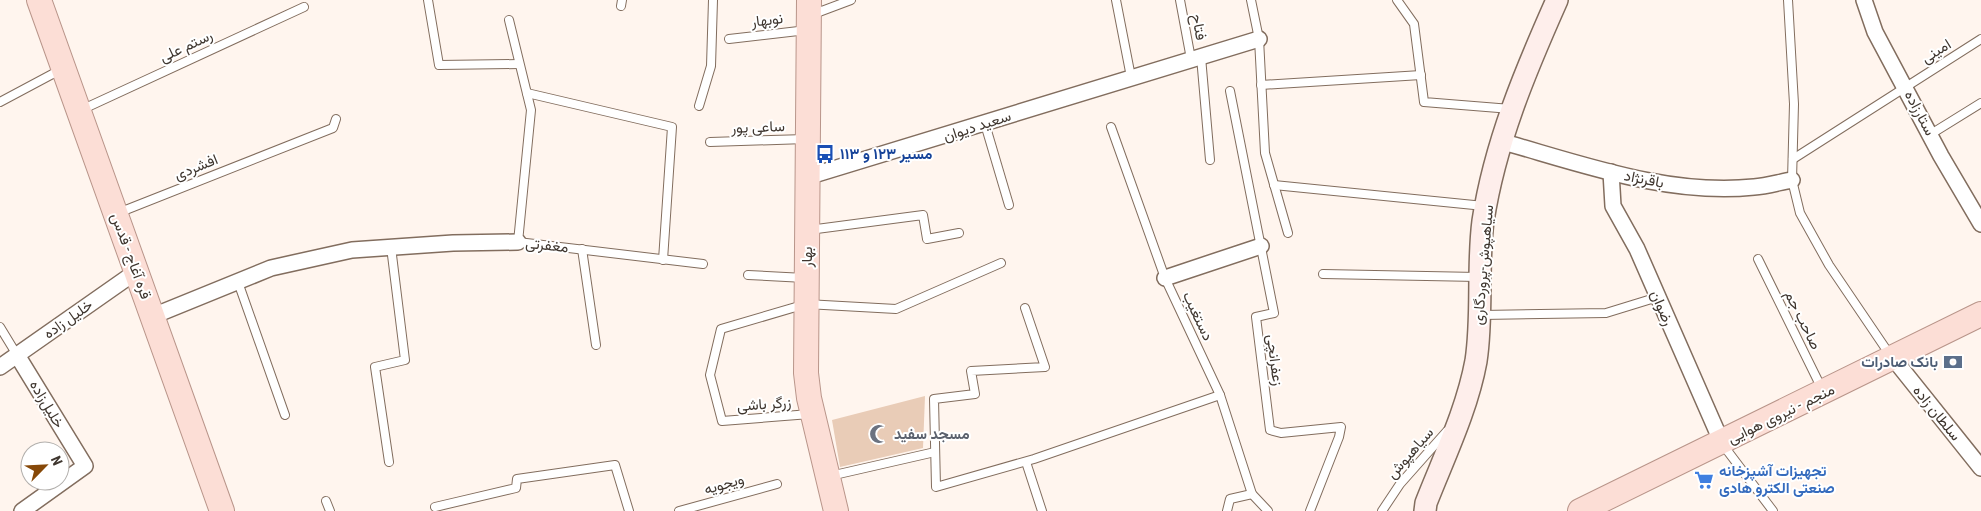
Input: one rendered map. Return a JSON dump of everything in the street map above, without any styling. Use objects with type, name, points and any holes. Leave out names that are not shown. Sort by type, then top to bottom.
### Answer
[{"type":"main road","name":"قره آغاج - قدس","points":[[40,0],[222,511]]},
{"type":"main road","name":"بهار","points":[[809,15],[806,374],[812,414],[836,511]]},
{"type":"main road","name":"منجم - نیروی هوایی","points":[[1580,511],[1824,393],[1981,314]]},
{"type":"street","name":"سیاهپوش-پروردگاری","points":[[1428,508],[1461,416],[1476,360],[1483,222],[1500,141],[1511,109],[1557,0]]},
{"type":"street","name":"ستارزاده","points":[[1864,0],[1875,32],[1981,224]]},
{"type":"street","name":"سعید دیوان","points":[[807,177],[984,124],[1090,89],[1259,40]]},
{"type":"street","name":"باقرنژاد","points":[[1500,141],[1642,180],[1707,188],[1756,187],[1792,180]]},
{"type":"street","name":"رضوان","points":[[1611,172],[1613,206],[1637,249],[1722,443]]},
{"type":"street","name":"مغفرتی","points":[[153,316],[271,268],[352,250],[453,243],[518,242]]},
{"type":"street","points":[[1165,278],[1261,246]]},
{"type":"street","name":"خلیل زاده","points":[[0,366],[136,271]]},
{"type":"street","name":"خلیل‌زاده","points":[[17,354],[85,466],[22,511]]},
{"type":"street","name":"سلطان زاده","points":[[1893,358],[1981,468]]},
{"type":"lane","points":[[428,0],[439,66],[519,64]]},
{"type":"lane","points":[[699,106],[711,66],[713,0]]},
{"type":"lane","name":"نوبهار","points":[[729,39],[851,0]]},
{"type":"lane","points":[[1116,0],[1131,77]]},
{"type":"lane","name":"فتاح","points":[[1180,0],[1196,58],[1210,160]]},
{"type":"lane","points":[[1250,0],[1259,40],[1264,153],[1288,233]]},
{"type":"lane","points":[[1397,0],[1414,24],[1424,102],[1511,109]]},
{"type":"lane","points":[[1788,0],[1794,104],[1792,180],[1800,213],[1828,265],[1893,358]]},
{"type":"lane","name":"رستم علی","points":[[79,110],[304,7]]},
{"type":"lane","points":[[509,20],[531,110],[518,242]]},
{"type":"lane","name":"امینی","points":[[1793,159],[1981,39]]},
{"type":"lane","points":[[0,102],[64,68]]},
{"type":"lane","points":[[1261,85],[1421,76]]},
{"type":"lane","name":"زعفرانچی","points":[[1230,91],[1274,313],[1256,317],[1270,430],[1281,433],[1341,427],[1339,437],[1310,511]]},
{"type":"lane","points":[[526,93],[672,127],[663,260]]},
{"type":"lane","points":[[1931,134],[1981,103]]},
{"type":"lane","name":"افشردی","points":[[116,214],[333,128],[336,120]]},
{"type":"lane","points":[[984,124],[1009,206]]},
{"type":"lane","name":"دستغیب","points":[[1112,127],[1165,278],[1220,395],[1252,494],[1268,511]]},
{"type":"lane","name":"ساعی پور","points":[[710,142],[808,139]]},
{"type":"lane","points":[[1274,185],[1486,206]]},
{"type":"lane","points":[[807,230],[923,215],[927,239],[959,233]]},
{"type":"lane","name":"مغفرتی","points":[[518,242],[703,264]]},
{"type":"lane","points":[[388,462],[375,367],[406,360],[391,247]]},
{"type":"lane","points":[[582,249],[596,345]]},
{"type":"lane","name":"صاحب جم","points":[[1758,259],[1824,393]]},
{"type":"lane","points":[[806,304],[896,308],[1001,263]]},
{"type":"lane","points":[[1323,274],[1480,278]]},
{"type":"lane","points":[[748,275],[806,278]]},
{"type":"lane","points":[[238,282],[285,415]]},
{"type":"lane","points":[[1478,315],[1606,313],[1658,297]]},
{"type":"lane","name":"زرگر باشی","points":[[806,304],[721,329],[710,375],[722,421],[812,414]]},
{"type":"lane","points":[[1025,308],[1045,367],[972,371],[975,394],[934,400],[936,487],[1026,462],[1220,395]]},
{"type":"lane","name":"خلیل‌زاده","points":[[0,327],[17,354]]},
{"type":"lane","name":"سیاهپوش","points":[[1382,511],[1400,484],[1461,416]]},
{"type":"lane","points":[[1722,443],[1773,511]]},
{"type":"lane","points":[[828,477],[935,452]]},
{"type":"lane","points":[[1026,462],[1042,511]]},
{"type":"lane","points":[[435,507],[516,488],[517,479],[615,465],[629,511]]},
{"type":"lane","name":"ویجویه","points":[[679,511],[777,484]]},
{"type":"lane","points":[[1227,511],[1230,499],[1252,494]]},
{"type":"lane","points":[[326,501],[330,511]]},
{"type":"building","name":"مسجد سفید","points":[[925,396],[923,448],[840,467],[832,420]]},
{"type":"place","name":"مسیر ۱۲۳ و ۱۱۳","points":[[825,154]]},
{"type":"place","name":"بانک صادرات","points":[[1953,362]]},
{"type":"place","name":"مسجد سفید","points":[[879,434]]},
{"type":"place","name":"تجهیزات آشپزخانه صنعتی الکترو هادی","points":[[1704,480]]}]
